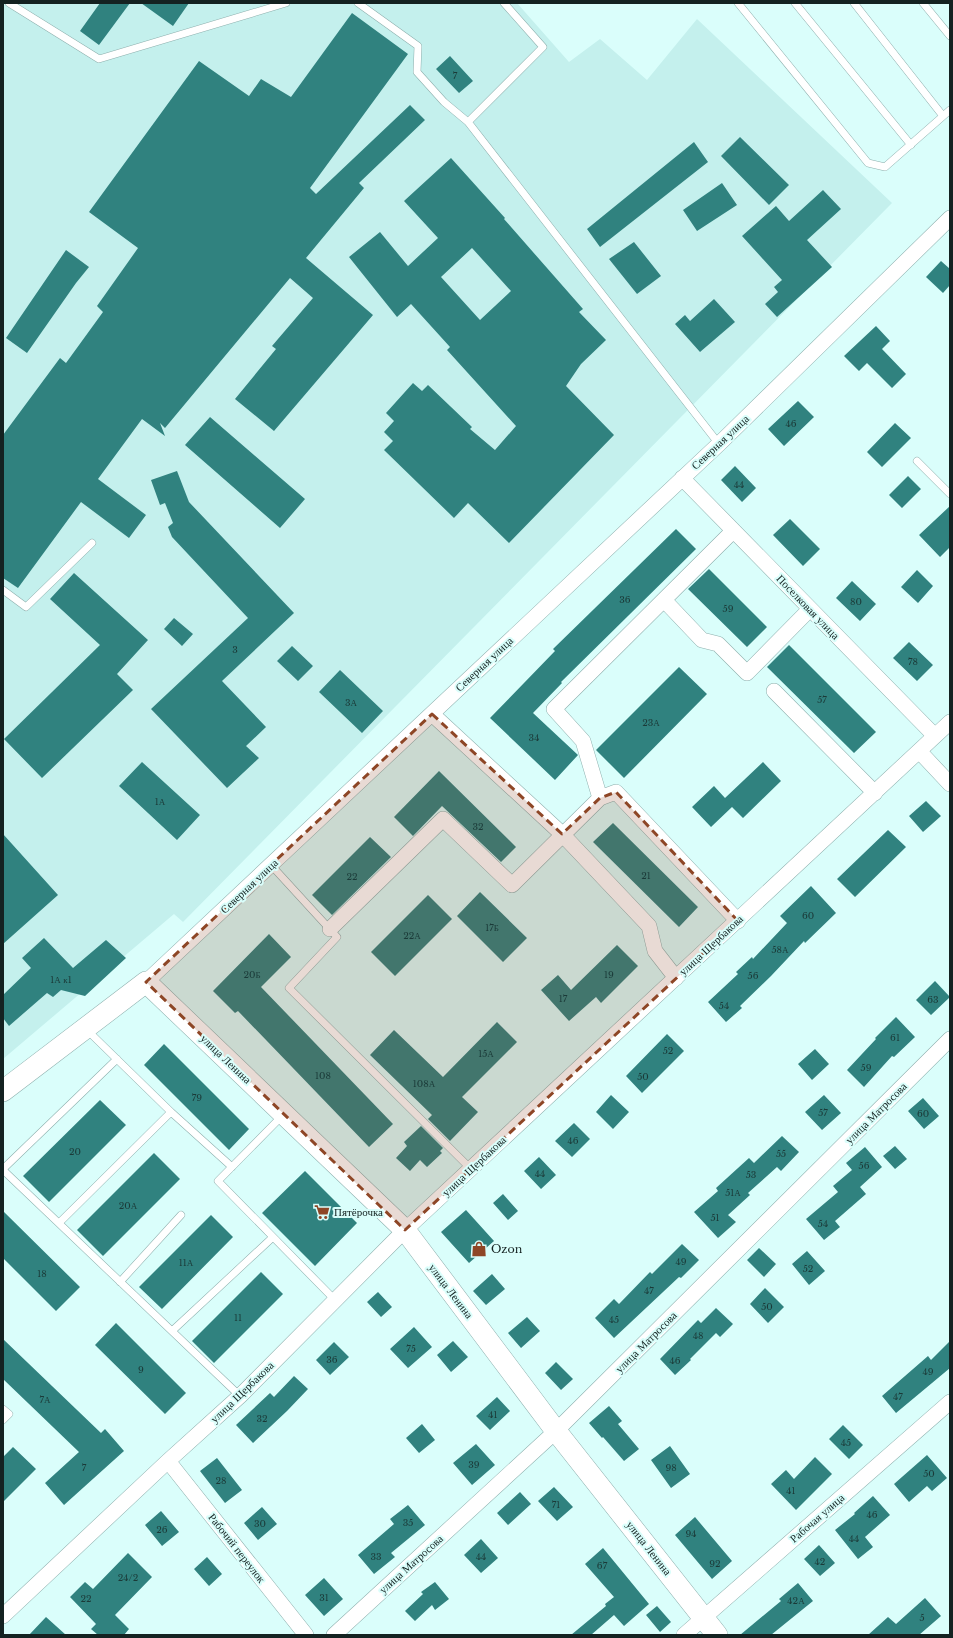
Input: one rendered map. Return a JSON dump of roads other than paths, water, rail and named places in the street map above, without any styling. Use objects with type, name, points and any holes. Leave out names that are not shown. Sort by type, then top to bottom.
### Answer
[{"type":"street","name":"Северная улица","points":[[3,1092],[146,982],[719,444],[950,218]]},
{"type":"street","name":"Поселковая улица","points":[[682,478],[935,736]]},
{"type":"street","points":[[600,798],[583,741],[554,709],[733,531]]},
{"type":"street","points":[[664,600],[702,640],[718,644],[748,673],[810,609]]},
{"type":"street","points":[[774,691],[875,793]]},
{"type":"street","points":[[432,714],[562,834],[649,926],[654,951],[676,978]]},
{"type":"street","name":"улица Щербакова","points":[[3,1616],[168,1461],[240,1396],[405,1230],[950,722]]},
{"type":"street","points":[[919,751],[950,784]]},
{"type":"street","points":[[330,929],[443,819],[512,886],[562,834],[600,798],[616,792],[738,921]]},
{"type":"street","name":"улица Ленина","points":[[146,982],[405,1230],[556,1431],[717,1635]]},
{"type":"street","name":"улица Матросова","points":[[334,1635],[556,1431],[950,1039]]},
{"type":"street","name":"Рабочая улица","points":[[684,1635],[950,1402]]},
{"type":"street","name":"Рабочий переулок","points":[[168,1461],[306,1635]]},
{"type":"lane","points":[[9,3],[99,59],[286,3]]},
{"type":"lane","points":[[358,3],[418,46],[417,72],[444,102],[468,122],[719,444]]},
{"type":"lane","points":[[468,122],[543,47],[504,3]]},
{"type":"lane","points":[[738,3],[868,163],[886,167],[950,110]]},
{"type":"lane","points":[[795,3],[911,145]]},
{"type":"lane","points":[[854,3],[943,116]]},
{"type":"lane","points":[[924,3],[950,36]]},
{"type":"lane","points":[[917,461],[950,494]]},
{"type":"lane","points":[[3,590],[26,607],[92,543]]},
{"type":"lane","points":[[271,865],[337,937],[289,988],[471,1169]]},
{"type":"lane","points":[[86,1028],[171,1112],[232,1167]]},
{"type":"lane","points":[[117,1059],[3,1170],[240,1396]]},
{"type":"lane","points":[[59,1224],[171,1112]]},
{"type":"lane","points":[[284,1114],[218,1181],[335,1300]]},
{"type":"lane","points":[[120,1282],[181,1215]]},
{"type":"lane","points":[[172,1332],[273,1237]]},
{"type":"lane","points":[[3,1409],[9,1414],[3,1420]]},
{"type":"place","name":"Пятёрочка","points":[[322,1212]]},
{"type":"place","name":"Ozon","points":[[479,1249]]}]
